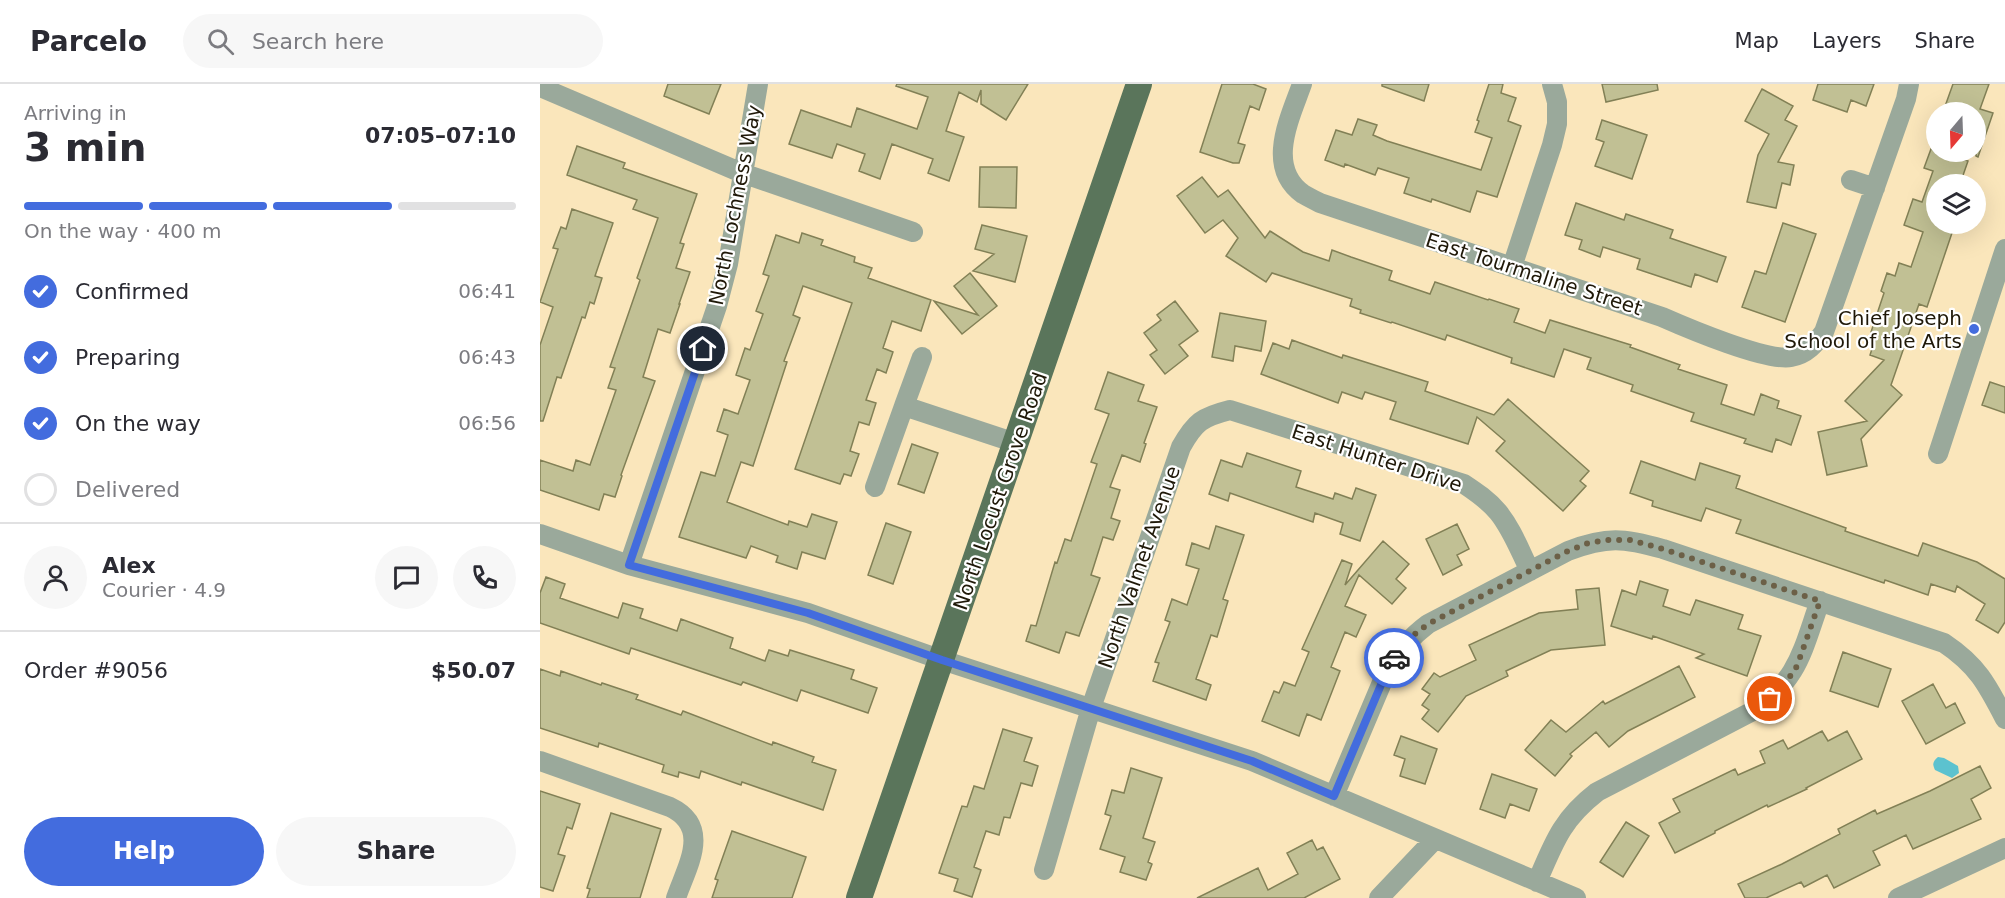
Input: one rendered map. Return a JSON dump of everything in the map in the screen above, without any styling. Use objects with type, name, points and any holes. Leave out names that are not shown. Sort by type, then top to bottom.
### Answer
[{"type":"main road","name":"North Locust Grove Road","points":[[860,898],[1139,84]]},
{"type":"street","name":"North Lochness Way","points":[[629,565],[717,306],[728,264],[758,84]]},
{"type":"street","name":"East Tourmaline Street","points":[[1302,84],[1285,133],[1282,154],[1287,175],[1301,193],[1320,203],[1662,317],[1703,334],[1769,356],[1791,357],[1811,349],[1824,332],[1875,188]]},
{"type":"street","points":[[1512,267],[1557,124],[1557,102],[1552,84]]},
{"type":"street","points":[[1851,180],[1875,188],[1906,99],[1909,84]]},
{"type":"street","points":[[540,92],[540,87],[742,173],[913,232]]},
{"type":"street","points":[[1938,454],[2003,262]]},
{"type":"street","points":[[875,487],[922,357]]},
{"type":"street","points":[[904,406],[1016,442]]},
{"type":"street","name":"East Hunter Drive","points":[[1192,428],[1209,415],[1230,410],[1464,484],[1482,496],[1497,511],[1530,571]]},
{"type":"street","name":"North Valmet Avenue","points":[[1044,870],[1091,708],[1181,447],[1192,428]]},
{"type":"street","points":[[540,534],[629,565],[808,613],[942,660],[1252,761],[1576,898]]},
{"type":"street","points":[[1334,796],[1386,673],[1397,654],[1411,637],[1428,624],[1568,551],[1588,543],[1609,540],[1631,540],[1663,549],[1944,643],[1962,655],[1977,670],[2005,718]]},
{"type":"street","points":[[1537,882],[1565,822],[1579,806],[1597,792],[1751,712],[1770,699],[1785,684],[1797,666],[1820,601]]},
{"type":"street","points":[[540,761],[670,807],[690,822],[694,834],[694,846],[676,898]]},
{"type":"street","points":[[1379,898],[1435,839]]},
{"type":"street","points":[[1898,898],[2005,848]]},
{"type":"water","points":[[1938,757],[1958,766],[1959,773],[1952,778],[1935,770],[1934,763]]},
{"type":"building","points":[[668,84],[721,84],[709,114],[664,96]]},
{"type":"building","points":[[897,84],[1028,84],[1006,120],[981,104],[981,90],[977,102],[959,92],[946,131],[964,137],[949,181],[928,173],[933,159],[892,144],[880,179],[859,171],[865,154],[837,144],[832,158],[789,144],[801,110],[851,127],[857,108],[917,129],[928,97],[896,86]]},
{"type":"building","points":[[1222,84],[1253,84],[1266,89],[1259,110],[1250,106],[1238,143],[1245,145],[1239,163],[1200,152]]},
{"type":"building","points":[[1382,84],[1429,84],[1424,101],[1382,86]]},
{"type":"building","points":[[1489,84],[1503,84],[1501,93],[1516,98],[1508,121],[1521,126],[1497,197],[1477,191],[1470,212],[1432,199],[1431,202],[1404,193],[1409,178],[1378,168],[1375,175],[1345,164],[1344,167],[1325,160],[1336,130],[1352,135],[1358,119],[1377,125],[1373,135],[1387,141],[1481,170],[1492,138],[1475,132]]},
{"type":"building","points":[[1602,84],[1657,84],[1658,90],[1606,102]]},
{"type":"building","points":[[1818,84],[1874,84],[1866,106],[1851,100],[1847,112],[1813,100]]},
{"type":"building","points":[[1953,84],[1989,84],[1983,102],[1947,102]]},
{"type":"building","points":[[1762,89],[1793,106],[1785,120],[1797,126],[1778,162],[1794,165],[1790,185],[1782,183],[1776,208],[1747,202],[1758,155],[1769,134],[1745,121]]},
{"type":"building","points":[[1986,111],[1993,113],[1986,134]]},
{"type":"building","points":[[1602,120],[1647,135],[1632,179],[1595,166],[1604,142],[1596,139]]},
{"type":"building","points":[[577,146],[625,163],[623,168],[697,194],[680,243],[684,244],[676,268],[690,272],[670,333],[658,329],[643,377],[655,381],[615,497],[604,494],[599,510],[540,490],[540,460],[573,471],[576,460],[590,465],[616,390],[608,388],[615,368],[610,367],[640,280],[637,278],[658,218],[633,209],[637,200],[567,175]]},
{"type":"building","points":[[1926,162],[1968,162],[1963,174],[1932,174],[1933,171],[1924,168]]},
{"type":"building","points":[[980,167],[1017,167],[1016,208],[979,207]]},
{"type":"building","points":[[1202,177],[1218,197],[1228,190],[1265,238],[1270,231],[1303,252],[1329,261],[1332,250],[1392,271],[1389,280],[1430,294],[1435,282],[1519,309],[1514,322],[1545,333],[1550,320],[1631,345],[1630,347],[1680,365],[1678,369],[1727,385],[1721,404],[1754,415],[1761,394],[1779,401],[1777,408],[1801,416],[1791,445],[1776,439],[1772,452],[1744,443],[1746,439],[1691,421],[1694,413],[1631,391],[1633,385],[1587,369],[1591,358],[1564,349],[1554,377],[1511,363],[1512,358],[1447,335],[1445,340],[1360,313],[1361,310],[1350,306],[1352,299],[1272,273],[1266,282],[1226,256],[1238,238],[1223,220],[1205,233],[1177,196]]},
{"type":"building","points":[[1926,191],[1926,234],[1952,234],[1927,307],[1919,304],[1891,385],[1902,395],[1861,439],[1867,466],[1827,475],[1818,432],[1867,421],[1845,401],[1884,360],[1870,355],[1877,334],[1871,332],[1884,293],[1881,291],[1887,273],[1895,276],[1899,263],[1911,267],[1923,232],[1904,225],[1913,199],[1922,202]]},
{"type":"building","points":[[1576,203],[1624,220],[1626,214],[1673,230],[1670,238],[1726,257],[1717,282],[1695,274],[1691,287],[1637,269],[1640,259],[1603,247],[1600,257],[1579,249],[1582,240],[1565,235]]},
{"type":"building","points":[[572,209],[613,223],[595,276],[602,278],[594,304],[590,302],[585,318],[582,317],[561,378],[557,377],[543,421],[540,421],[540,345],[553,307],[540,302],[558,249],[553,248],[561,227],[566,229]]},
{"type":"building","points":[[1783,223],[1816,234],[1785,322],[1742,307],[1755,271],[1766,274]]},
{"type":"building","points":[[982,225],[1027,236],[1015,282],[973,271],[994,254],[975,249]]},
{"type":"building","points":[[802,233],[823,240],[821,245],[855,257],[854,262],[872,268],[868,278],[931,300],[921,331],[892,321],[883,348],[893,352],[886,373],[877,369],[866,400],[876,403],[869,425],[859,422],[850,451],[859,454],[851,476],[844,474],[840,484],[795,469],[852,303],[803,286],[793,315],[800,318],[784,361],[787,362],[753,466],[741,462],[727,502],[788,525],[789,521],[807,527],[812,514],[837,522],[825,559],[802,552],[797,569],[776,562],[778,556],[751,546],[746,558],[679,537],[701,472],[715,476],[728,435],[717,431],[724,409],[738,414],[750,380],[736,375],[745,348],[750,350],[763,314],[756,311],[769,276],[763,274],[776,235],[799,243]]},
{"type":"building","points":[[970,273],[997,306],[962,334],[934,301],[978,315],[954,286]]},
{"type":"building","points":[[1175,301],[1198,331],[1179,345],[1188,356],[1165,374],[1150,355],[1157,350],[1144,333],[1161,320],[1157,315]]},
{"type":"building","points":[[1220,313],[1266,321],[1261,351],[1235,346],[1233,361],[1212,357]]},
{"type":"building","points":[[1292,340],[1342,358],[1343,355],[1428,382],[1425,391],[1494,415],[1508,399],[1589,471],[1580,481],[1586,486],[1563,511],[1496,451],[1505,441],[1477,417],[1468,444],[1390,419],[1396,402],[1365,392],[1362,399],[1342,392],[1338,403],[1261,374],[1273,343],[1289,349]]},
{"type":"building","points":[[1108,372],[1144,385],[1138,401],[1157,407],[1140,462],[1122,455],[1110,487],[1120,490],[1111,518],[1120,521],[1113,540],[1103,537],[1091,575],[1100,578],[1079,636],[1066,632],[1059,653],[1026,641],[1031,625],[1036,626],[1055,562],[1057,563],[1065,539],[1071,541],[1097,464],[1091,462],[1109,414],[1095,409]]},
{"type":"building","points":[[1990,382],[2005,387],[2005,413],[1982,405]]},
{"type":"building","points":[[912,444],[938,453],[924,493],[898,484]]},
{"type":"building","points":[[1247,453],[1301,471],[1296,487],[1333,499],[1335,493],[1352,499],[1356,488],[1376,495],[1360,541],[1340,534],[1343,523],[1315,513],[1313,522],[1230,493],[1228,501],[1209,494],[1221,460],[1242,467]]},
{"type":"building","points":[[1641,461],[1695,480],[1700,463],[1740,476],[1736,488],[1846,528],[1845,531],[1918,556],[1923,543],[1977,562],[2005,579],[2005,622],[1998,633],[1976,620],[1985,604],[1957,586],[1955,592],[1931,584],[1928,595],[1885,580],[1884,583],[1736,533],[1741,520],[1706,508],[1701,521],[1652,506],[1653,501],[1630,493]]},
{"type":"building","points":[[886,523],[911,532],[893,584],[868,575]]},
{"type":"building","points":[[1457,524],[1469,549],[1457,555],[1462,565],[1443,575],[1426,539]]},
{"type":"building","points":[[1216,526],[1244,535],[1223,599],[1228,601],[1217,637],[1211,635],[1196,679],[1211,685],[1206,700],[1153,681],[1159,663],[1155,662],[1170,622],[1165,620],[1172,599],[1187,605],[1199,569],[1186,565],[1192,543],[1209,549]]},
{"type":"building","points":[[1383,541],[1409,564],[1396,579],[1406,588],[1392,604],[1359,575],[1345,606],[1366,615],[1356,637],[1345,632],[1331,667],[1340,671],[1321,720],[1307,714],[1299,736],[1262,721],[1274,691],[1279,693],[1284,682],[1295,686],[1309,652],[1302,649],[1342,560],[1352,564],[1345,585]]},
{"type":"building","points":[[546,577],[565,584],[560,598],[618,618],[623,603],[643,609],[640,618],[677,631],[681,619],[733,638],[730,648],[765,661],[769,650],[788,656],[790,650],[854,670],[851,679],[877,688],[868,713],[801,690],[797,701],[631,648],[629,654],[540,623],[540,593]]},
{"type":"building","points":[[1640,581],[1668,590],[1663,606],[1690,615],[1696,600],[1743,615],[1738,629],[1761,636],[1747,676],[1696,658],[1704,654],[1653,636],[1652,639],[1611,626],[1622,590],[1636,595]]},
{"type":"building","points":[[1599,588],[1605,645],[1551,650],[1506,671],[1508,676],[1466,696],[1438,732],[1422,719],[1429,710],[1422,705],[1430,694],[1422,689],[1434,673],[1440,677],[1476,660],[1469,645],[1539,613],[1578,609],[1576,590]]},
{"type":"building","points":[[1843,652],[1891,669],[1878,707],[1830,691]]},
{"type":"building","points":[[1679,666],[1695,697],[1628,731],[1609,747],[1596,732],[1570,754],[1572,756],[1555,776],[1525,750],[1551,720],[1566,732],[1603,701],[1605,704]]},
{"type":"building","points":[[540,669],[560,676],[561,671],[601,685],[602,683],[638,695],[636,699],[681,715],[683,711],[772,745],[773,742],[814,757],[812,762],[836,770],[823,810],[742,782],[741,785],[701,771],[699,778],[679,772],[678,777],[662,772],[664,765],[599,743],[598,747],[540,728]]},
{"type":"building","points":[[1933,684],[1946,708],[1955,703],[1965,723],[1926,744],[1902,701]]},
{"type":"building","points":[[1003,729],[1032,738],[1024,761],[1038,766],[1032,786],[1021,783],[1010,818],[1004,817],[999,835],[986,831],[974,867],[981,870],[972,897],[954,891],[958,879],[939,873],[962,806],[967,807],[974,786],[984,789]]},
{"type":"building","points":[[1822,731],[1828,741],[1847,731],[1862,759],[1807,789],[1768,807],[1767,805],[1675,853],[1659,823],[1680,812],[1673,799],[1735,769],[1738,775],[1765,763],[1760,751],[1783,740],[1788,749]]},
{"type":"building","points":[[1401,736],[1437,749],[1425,784],[1400,776],[1405,759],[1394,755]]},
{"type":"building","points":[[1980,766],[1991,788],[1971,799],[1981,819],[1913,849],[1906,835],[1873,851],[1880,865],[1834,888],[1827,875],[1804,887],[1801,882],[1766,898],[1745,898],[1738,884],[1840,834],[1838,829],[1875,810],[1877,814]]},
{"type":"building","points":[[1131,768],[1162,778],[1143,838],[1155,842],[1148,862],[1152,864],[1146,880],[1120,872],[1125,857],[1100,849],[1111,816],[1105,814],[1112,790],[1124,793]]},
{"type":"building","points":[[1492,774],[1537,789],[1529,811],[1510,804],[1505,818],[1480,809]]},
{"type":"building","points":[[540,791],[580,804],[572,829],[567,827],[558,854],[565,856],[553,891],[540,887]]},
{"type":"building","points":[[611,813],[661,829],[640,898],[587,898],[590,889],[587,888]]},
{"type":"building","points":[[1626,822],[1649,836],[1623,877],[1600,862]]},
{"type":"building","points":[[732,831],[806,857],[792,898],[712,898],[718,880],[715,879]]},
{"type":"building","points":[[1312,840],[1317,850],[1323,847],[1340,879],[1304,898],[1197,898],[1258,868],[1268,890],[1298,874],[1287,853]]},
{"type":"way so far","points":[[1394,658],[1411,637],[1428,624],[1568,551],[1588,543],[1631,540],[1820,601],[1797,666],[1785,684],[1770,699]]},
{"type":"place","name":"Chief Joseph School of the Arts","points":[[1974,329]]},
{"type":"route","points":[[703,349],[629,565],[808,613],[942,660],[1252,761],[1334,796],[1394,658]]}]
